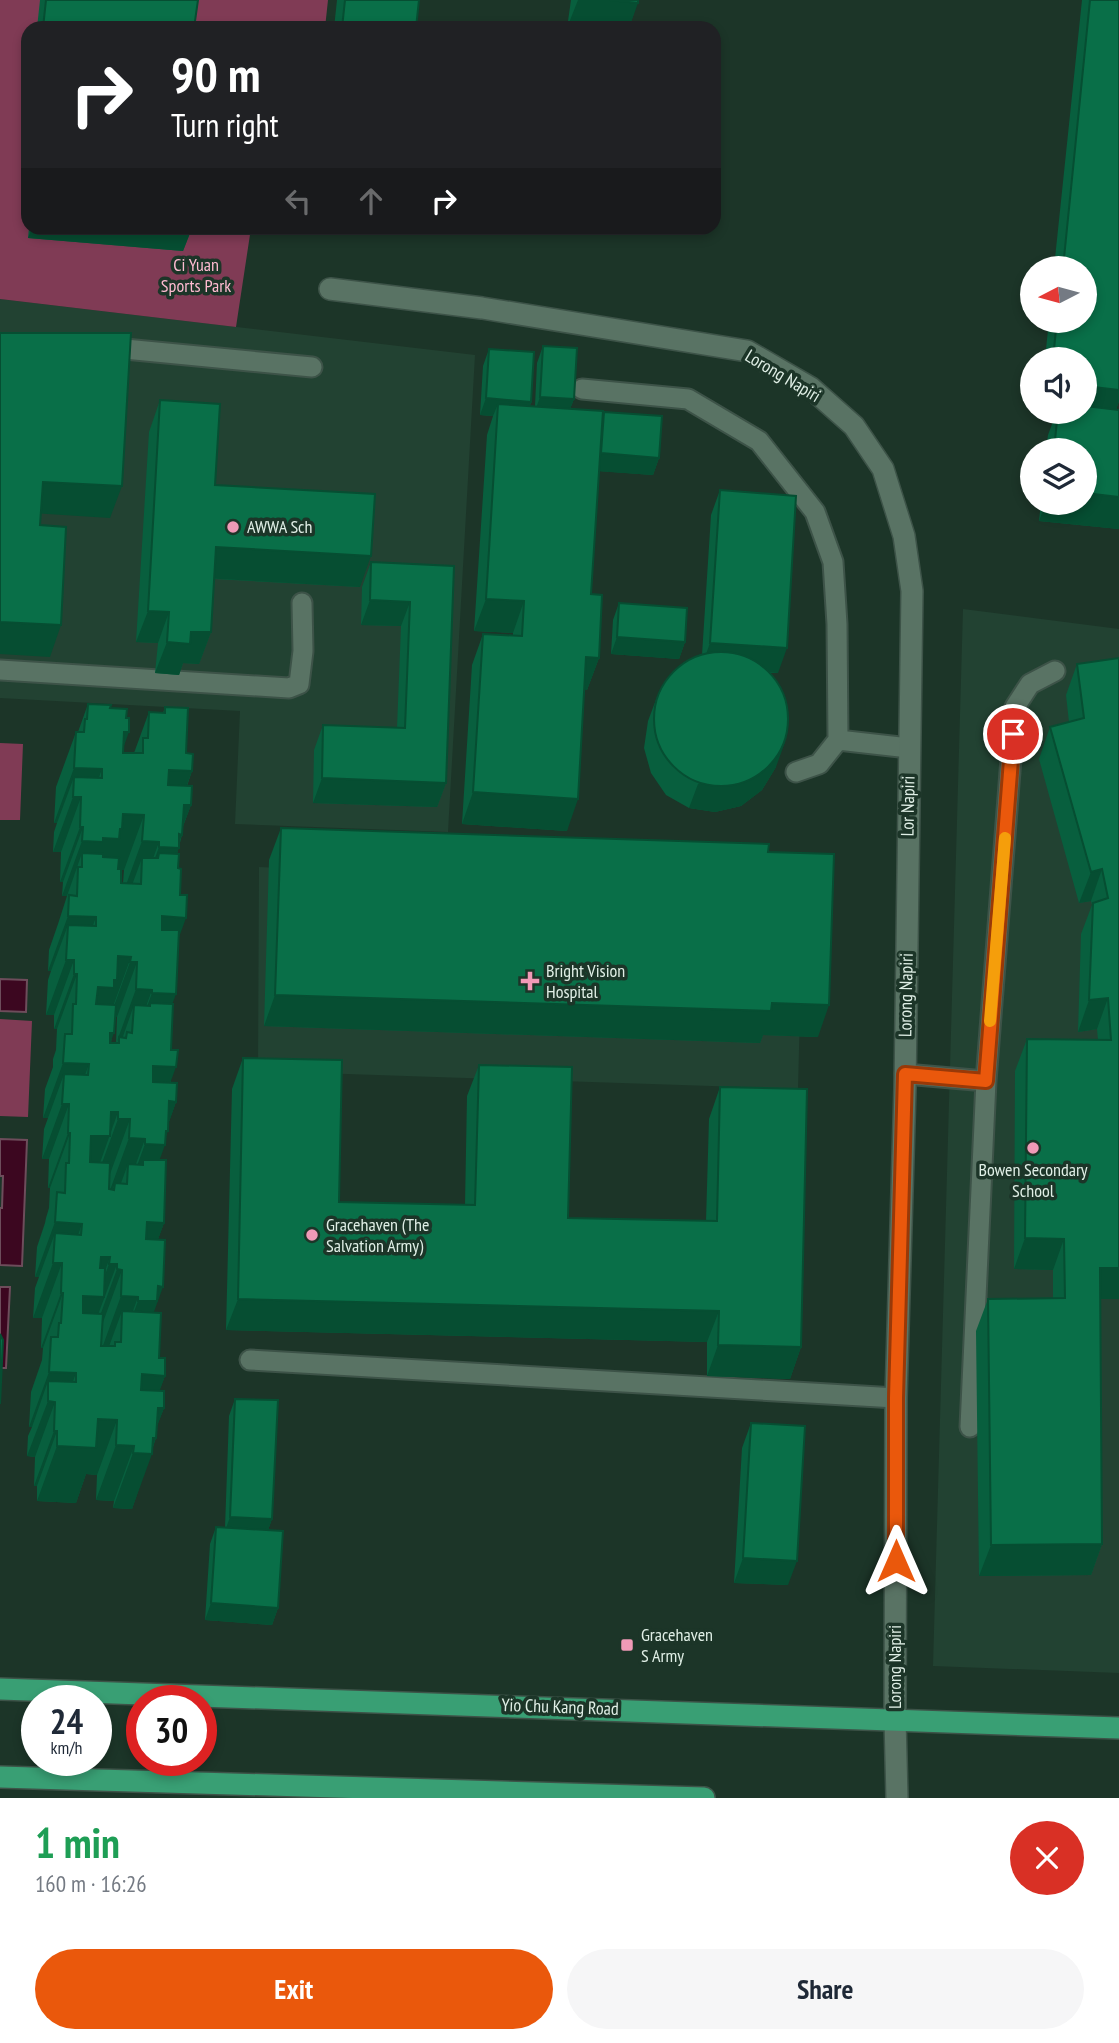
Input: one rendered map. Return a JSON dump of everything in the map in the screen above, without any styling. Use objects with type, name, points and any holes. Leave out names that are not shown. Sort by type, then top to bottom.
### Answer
[{"type":"main road","name":"Yio Chu Kang Road","points":[[0,1689],[1119,1728]]},
{"type":"main road","points":[[0,1776],[705,1798]]},
{"type":"street","name":"Lorong Napiri","points":[[330,289],[482,308],[747,351],[811,388],[854,426],[884,469],[904,536],[912,591],[909,748]]},
{"type":"street","name":"Lor Napiri","points":[[908,864],[909,748]]},
{"type":"street","name":"Lorong Napiri","points":[[897,1798],[896,1398],[908,864]]},
{"type":"lane","points":[[82,345],[312,367]]},
{"type":"lane","points":[[582,389],[688,399],[759,441],[815,512],[833,562],[837,624],[838,740],[819,764],[796,772]]},
{"type":"lane","points":[[0,670],[289,688],[299,684],[303,651],[302,603]]},
{"type":"lane","points":[[970,1427],[986,1081],[1015,707],[1030,684],[1055,671]]},
{"type":"lane","points":[[838,740],[909,748]]},
{"type":"lane","points":[[905,1074],[986,1081]]},
{"type":"lane","points":[[250,1360],[896,1398]]},
{"type":"shaded area","name":"AWWA Sch","points":[[0,299],[475,355],[448,832],[235,824],[240,711],[0,698]]},
{"type":"shaded area","name":"Bowen Secondary School","points":[[963,609],[1119,629],[1119,1673],[933,1666]]},
{"type":"shaded area","name":"Bright Vision Hospital","points":[[259,867],[803,891],[798,1089],[258,1071]]},
{"type":"shaded area","points":[[0,979],[27,980],[26,1012],[0,1011]]},
{"type":"shaded area","points":[[0,1139],[27,1140],[22,1266],[0,1265],[3,1176],[0,1176]]},
{"type":"shaded area","points":[[0,1287],[10,1287],[6,1368],[0,1368]]},
{"type":"green space","name":"Ci Yuan Sports Park","points":[[0,0],[328,0],[326,21],[21,21],[21,235],[250,235],[236,327],[0,299]]},
{"type":"green space","points":[[0,743],[23,744],[20,820],[0,820]]},
{"type":"green space","points":[[0,1019],[32,1021],[28,1117],[0,1116]]},
{"type":"building","points":[[46,0],[198,0],[195,21],[44,21]]},
{"type":"building","points":[[345,0],[419,0],[417,21],[343,21]]},
{"type":"building","points":[[610,0],[638,0],[638,3]]},
{"type":"building","points":[[1090,0],[1119,0],[1119,390],[1097,387],[1097,347],[1054,347],[1056,333],[1097,333],[1097,256],[1064,256]]},
{"type":"building","points":[[0,333],[131,333],[122,486],[43,482],[40,525],[66,527],[61,625],[0,622]]},
{"type":"building","points":[[543,346],[577,348],[574,399],[540,397]]},
{"type":"building","points":[[489,349],[534,352],[531,402],[486,398]]},
{"type":"building","points":[[160,400],[220,404],[215,485],[375,494],[371,556],[216,547],[211,632],[191,632],[190,644],[167,642],[169,612],[148,611]]},
{"type":"building","points":[[498,404],[603,411],[591,594],[602,595],[599,658],[586,657],[578,799],[473,792],[483,634],[522,636],[524,601],[486,599]]},
{"type":"building","points":[[1097,407],[1119,410],[1119,497],[1097,494],[1097,438],[1055,438],[1057,424],[1097,424]]},
{"type":"building","points":[[604,412],[662,416],[659,458],[601,453]]},
{"type":"building","points":[[720,490],[796,496],[787,648],[710,643]]},
{"type":"building","points":[[371,562],[454,566],[446,783],[322,778],[323,725],[405,728],[410,602],[370,600]]},
{"type":"building","points":[[619,603],[687,608],[685,642],[617,637]]},
{"type":"building","points":[[721,652],[747,657],[768,672],[783,693],[788,719],[783,745],[768,766],[747,781],[721,786],[695,781],[674,766],[659,745],[654,719],[659,693],[674,672],[695,657]]},
{"type":"building","points":[[1119,658],[1119,1268],[1100,1268],[1102,1544],[991,1545],[988,1299],[1065,1298],[1064,1239],[1025,1238],[1027,1039],[1111,1040],[1108,998],[1089,1000],[1093,903],[1108,898],[1102,869],[1091,872],[1050,727],[1084,718],[1077,664]]},
{"type":"building","points":[[88,704],[127,709],[129,732],[124,732],[123,753],[143,753],[143,738],[148,738],[149,712],[165,713],[165,707],[188,708],[186,753],[193,754],[192,771],[169,770],[168,785],[192,786],[191,805],[184,805],[179,848],[159,847],[159,842],[142,841],[144,815],[123,814],[119,839],[103,838],[103,842],[82,841],[81,797],[73,797],[74,777],[102,778],[102,769],[74,768],[76,732],[84,732]]},
{"type":"building","points":[[281,828],[769,844],[768,852],[834,854],[829,1005],[772,1003],[771,1011],[275,995]]},
{"type":"building","points":[[82,853],[119,858],[121,883],[141,884],[142,858],[158,858],[159,853],[179,854],[180,895],[187,895],[186,918],[162,916],[162,930],[179,930],[176,994],[136,989],[137,962],[130,962],[131,957],[118,956],[114,988],[98,987],[96,1004],[116,1005],[114,1033],[110,1033],[110,1043],[119,1043],[119,1037],[126,1038],[127,1032],[132,1033],[134,1005],[173,1004],[171,1050],[178,1050],[176,1067],[153,1066],[153,1082],[177,1083],[176,1102],[169,1101],[165,1145],[145,1144],[145,1139],[129,1138],[130,1119],[118,1119],[118,1112],[111,1112],[110,1136],[91,1136],[90,1162],[110,1163],[109,1189],[114,1190],[115,1183],[127,1184],[128,1164],[143,1165],[143,1160],[166,1160],[164,1223],[147,1222],[146,1239],[165,1240],[163,1287],[158,1286],[157,1301],[138,1301],[138,1297],[121,1296],[122,1270],[117,1269],[117,1264],[109,1264],[110,1257],[101,1257],[100,1268],[105,1268],[104,1297],[83,1296],[83,1313],[103,1314],[101,1346],[115,1346],[115,1342],[121,1342],[122,1311],[161,1313],[159,1358],[165,1358],[165,1376],[142,1374],[141,1390],[164,1391],[164,1408],[158,1408],[152,1454],[133,1453],[134,1446],[116,1445],[117,1420],[98,1419],[96,1448],[57,1446],[57,1431],[54,1431],[55,1402],[48,1401],[48,1381],[76,1382],[76,1373],[49,1372],[51,1337],[58,1337],[63,1293],[62,1263],[53,1263],[55,1233],[81,1235],[82,1224],[55,1222],[57,1192],[65,1193],[66,1163],[69,1163],[69,1104],[62,1104],[64,1074],[88,1075],[89,1064],[63,1063],[65,1034],[72,1034],[73,1004],[76,1004],[77,974],[74,974],[74,960],[66,960],[68,925],[96,926],[96,917],[68,916],[69,895],[77,896],[78,867],[82,867]]},
{"type":"building","name":"Gracehaven (The Salvation Army)","points":[[243,1058],[342,1060],[339,1202],[475,1205],[479,1065],[572,1067],[568,1218],[717,1221],[720,1087],[807,1089],[801,1347],[718,1345],[719,1311],[238,1299]]},
{"type":"building","points":[[0,1334],[3,1340],[0,1404]]},
{"type":"building","points":[[235,1399],[278,1400],[272,1519],[230,1517]]},
{"type":"building","points":[[751,1423],[805,1426],[797,1561],[743,1558]]},
{"type":"building","points":[[216,1527],[283,1531],[278,1608],[211,1603]]},
{"type":"slow traffic","points":[[990,1021],[1005,838]]},
{"type":"place","name":"AWWA Sch","points":[[233,527]]},
{"type":"place","name":"Bright Vision Hospital","points":[[530,981]]},
{"type":"place","name":"Bowen Secondary School","points":[[1033,1148]]},
{"type":"place","name":"Gracehaven (The Salvation Army)","points":[[312,1235]]},
{"type":"place","name":"Gracehaven S Army","points":[[627,1645]]},
{"type":"route","points":[[896,1561],[896,1398],[905,1074],[986,1081],[1013,734]]}]
